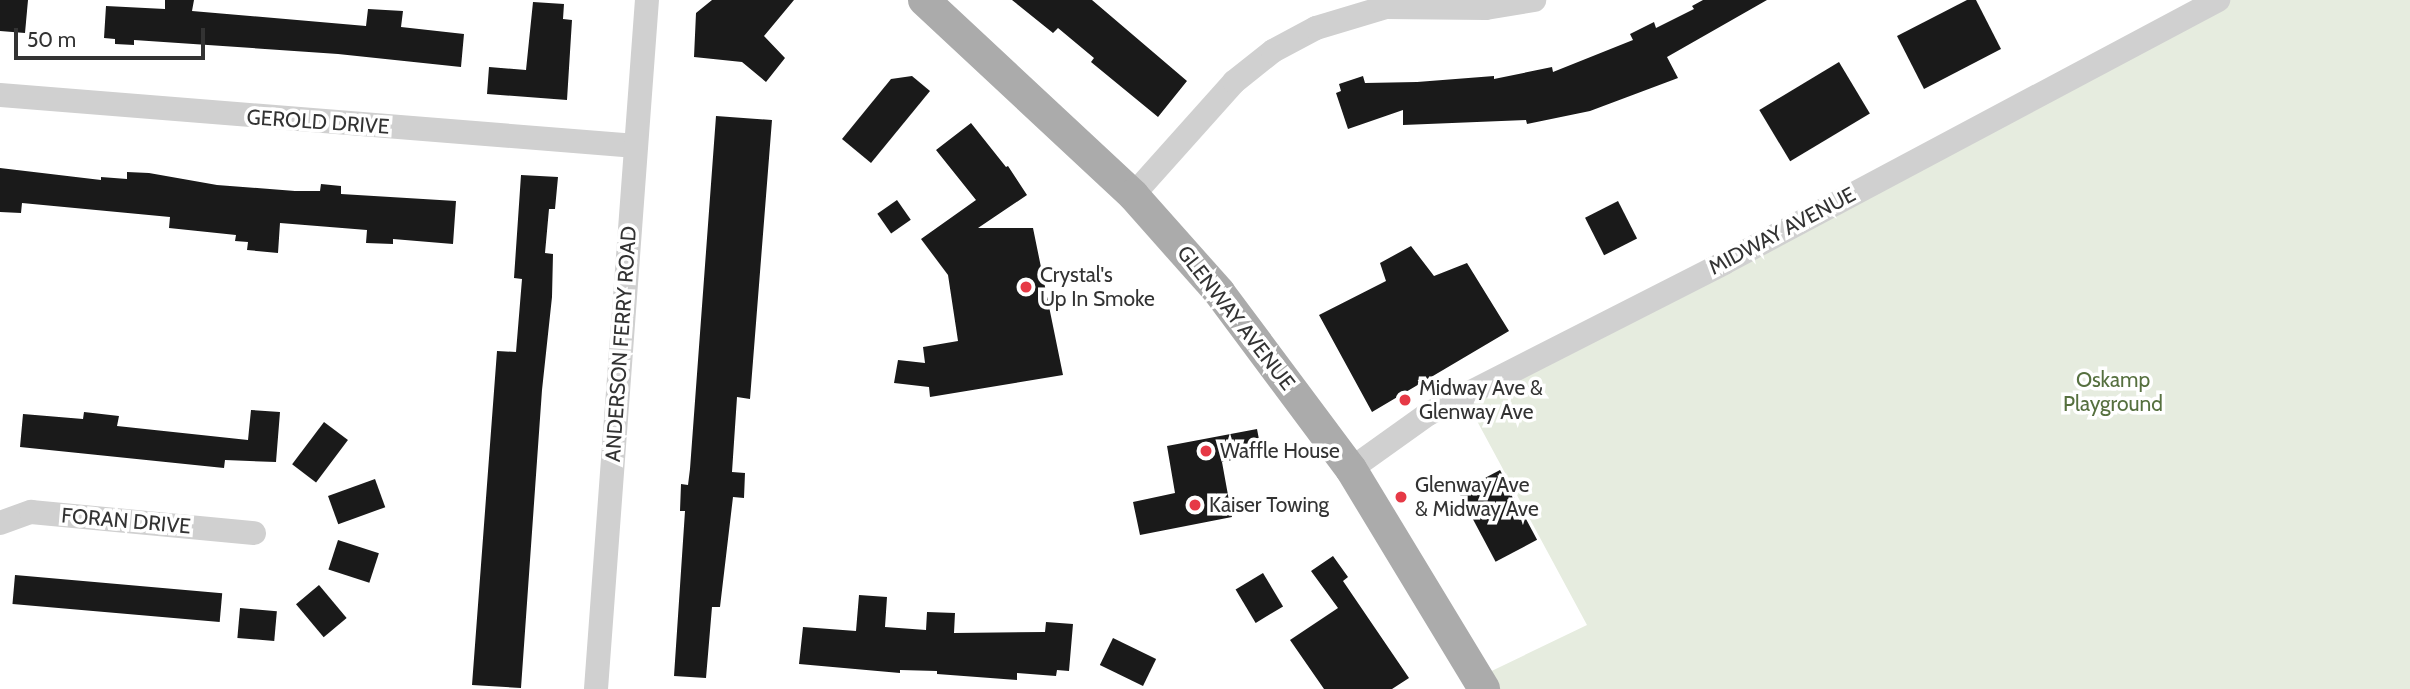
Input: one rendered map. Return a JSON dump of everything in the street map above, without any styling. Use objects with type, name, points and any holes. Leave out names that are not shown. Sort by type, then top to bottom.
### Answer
[{"type":"main road","name":"GLENWAY AVENUE","points":[[924,0],[1133,195],[1219,292],[1351,469],[1484,689]]},
{"type":"street","name":"ANDERSON FERRY ROAD","points":[[596,689],[647,0]]},
{"type":"street","points":[[1133,195],[1234,82],[1273,51],[1316,28],[1386,3],[1486,8],[1534,0]]},
{"type":"street","name":"MIDWAY AVENUE","points":[[1351,469],[1427,414],[1724,263],[2218,0]]},
{"type":"street","name":"GEROLD DRIVE","points":[[0,95],[636,146]]},
{"type":"street","name":"FORAN DRIVE","points":[[0,523],[31,512],[254,534]]},
{"type":"green space","name":"Oskamp Playground","points":[[2218,0],[2410,0],[2410,689],[1484,689],[1477,678],[1587,625],[1463,395]]},
{"type":"building","points":[[0,0],[28,0],[25,33],[0,31]]},
{"type":"building","points":[[165,0],[194,0],[192,11],[366,26],[368,9],[403,11],[401,27],[464,34],[461,67],[338,54],[134,40],[134,45],[115,44],[115,39],[104,38],[106,6],[165,9]]},
{"type":"building","points":[[712,0],[794,0],[764,36],[785,58],[766,82],[742,62],[694,57],[696,13]]},
{"type":"building","points":[[1012,0],[1092,0],[1187,81],[1158,117],[1091,62],[1094,58],[1058,28],[1053,33]]},
{"type":"building","points":[[1703,0],[1767,0],[1667,57],[1678,78],[1590,111],[1527,124],[1526,120],[1403,125],[1403,110],[1348,129],[1336,93],[1341,91],[1339,84],[1363,76],[1365,83],[1417,82],[1494,76],[1494,79],[1552,67],[1553,72],[1633,40],[1630,34],[1654,22],[1656,28],[1694,9],[1692,6]]},
{"type":"building","points":[[1967,0],[1976,0],[2001,49],[1924,89],[1897,36]]},
{"type":"building","points":[[533,2],[564,4],[563,19],[572,20],[567,100],[487,94],[489,67],[526,70]]},
{"type":"building","points":[[1839,62],[1870,113],[1790,161],[1759,110]]},
{"type":"building","points":[[912,76],[930,91],[871,163],[842,139],[891,79]]},
{"type":"building","points":[[716,116],[772,120],[750,399],[737,397],[732,472],[745,473],[744,498],[733,497],[720,607],[712,607],[706,678],[674,676],[685,511],[680,511],[681,484],[688,485],[690,469]]},
{"type":"building","points":[[971,123],[1006,167],[1008,166],[1027,195],[978,228],[1033,228],[1063,375],[930,397],[929,387],[894,383],[898,360],[925,363],[923,347],[958,341],[948,275],[921,239],[976,200],[936,150]]},
{"type":"building","points":[[0,168],[101,180],[101,177],[127,179],[127,172],[149,173],[217,185],[295,191],[320,191],[321,184],[341,186],[341,194],[456,201],[453,244],[393,239],[393,244],[366,243],[367,230],[280,223],[278,253],[247,250],[248,242],[235,241],[236,235],[169,228],[170,217],[22,203],[21,213],[0,212]]},
{"type":"building","points":[[521,175],[558,177],[555,209],[549,209],[545,253],[553,254],[552,297],[542,390],[521,688],[472,685],[497,351],[516,352],[522,279],[514,278]]},
{"type":"building","points":[[897,200],[911,220],[891,233],[877,214]]},
{"type":"building","points":[[1618,201],[1637,238],[1604,255],[1585,218]]},
{"type":"building","points":[[1411,246],[1434,276],[1467,263],[1509,331],[1372,412],[1319,315],[1386,281],[1380,263]]},
{"type":"building","points":[[251,410],[280,412],[276,462],[225,460],[224,468],[20,447],[23,414],[83,419],[84,412],[119,416],[117,426],[248,440]]},
{"type":"building","points":[[324,422],[348,440],[316,482],[292,464]]},
{"type":"building","points":[[1257,429],[1262,455],[1222,462],[1232,517],[1140,535],[1133,502],[1175,493],[1167,446]]},
{"type":"building","points":[[1500,470],[1537,540],[1496,562],[1459,492]]},
{"type":"building","points":[[375,479],[385,507],[338,524],[328,496]]},
{"type":"building","points":[[338,540],[379,553],[369,583],[328,569]]},
{"type":"building","points":[[1333,556],[1348,577],[1343,581],[1409,678],[1392,689],[1324,689],[1290,640],[1338,608],[1311,571]]},
{"type":"building","points":[[1263,573],[1283,606],[1256,623],[1236,589]]},
{"type":"building","points":[[15,575],[222,593],[220,622],[12,604]]},
{"type":"building","points":[[319,585],[347,618],[324,637],[296,604]]},
{"type":"building","points":[[859,595],[887,597],[885,627],[926,630],[927,612],[955,613],[954,633],[1045,632],[1046,622],[1073,624],[1069,671],[1057,670],[1056,676],[1017,673],[1017,680],[937,674],[937,671],[900,670],[900,673],[799,664],[803,627],[856,631]]},
{"type":"building","points":[[240,608],[277,611],[274,641],[237,638]]},
{"type":"building","points":[[1113,638],[1156,659],[1143,686],[1100,665]]},
{"type":"place","name":"Crystal's Up In Smoke","points":[[1026,287]]},
{"type":"place","name":"Midway Ave & Glenway Ave","points":[[1405,400]]},
{"type":"place","name":"Waffle House","points":[[1206,451]]},
{"type":"place","name":"Glenway Ave & Midway Ave","points":[[1401,497]]},
{"type":"place","name":"Kaiser Towing","points":[[1195,505]]}]
